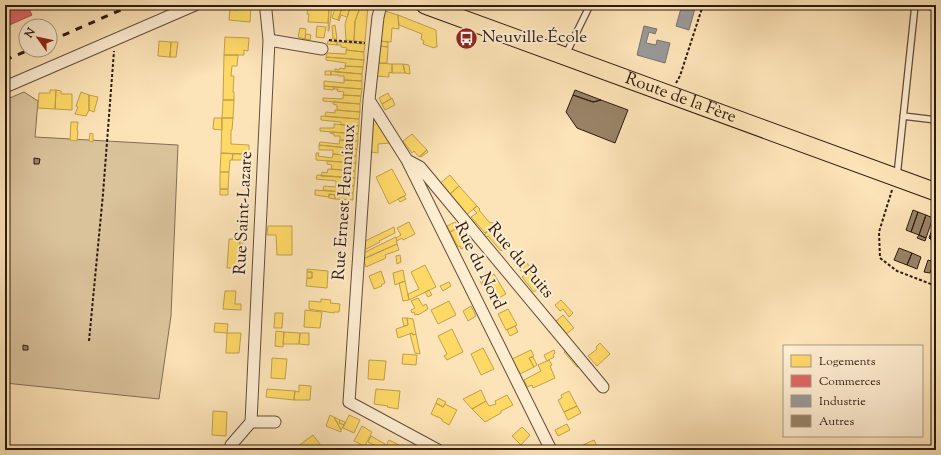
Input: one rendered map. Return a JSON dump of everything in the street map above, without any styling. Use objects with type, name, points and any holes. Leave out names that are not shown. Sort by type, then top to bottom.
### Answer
[{"type":"main road","name":"Route de la Fère","points":[[426,5],[936,192]]},
{"type":"street","points":[[5,87],[194,5]]},
{"type":"street","name":"Rue Saint-Lazare","points":[[251,422],[269,40],[266,11],[267,5]]},
{"type":"street","name":"Rue Ernest Henniaux","points":[[381,5],[378,17],[370,100],[349,402],[438,450]]},
{"type":"street","points":[[269,40],[322,49]]},
{"type":"street","name":"Rue du Nord","points":[[370,100],[407,160],[551,450]]},
{"type":"street","name":"Rue du Puits","points":[[407,160],[420,167],[603,387]]},
{"type":"street","points":[[231,445],[251,422],[274,422]]},
{"type":"lane","points":[[565,56],[588,5],[607,5]]},
{"type":"lane","points":[[897,178],[916,5]]},
{"type":"lane","points":[[920,5],[936,7]]},
{"type":"lane","points":[[903,116],[936,120]]},
{"type":"path","points":[[669,94],[680,76],[703,5]]},
{"type":"path","points":[[89,341],[103,194],[114,40]]},
{"type":"path","points":[[322,49],[326,40],[375,44]]},
{"type":"path","points":[[897,178],[890,195],[879,232],[880,258],[897,271],[936,286]]},
{"type":"shaded area","points":[[24,92],[38,101],[35,137],[178,145],[171,316],[159,399],[5,383],[5,100]]},
{"type":"building: Logements","points":[[237,5],[251,5],[250,22],[229,20],[230,9],[237,10]]},
{"type":"building: Logements","points":[[308,5],[329,5],[328,23],[308,22]]},
{"type":"building: Logements","points":[[329,5],[336,5],[335,7],[332,6],[328,31]]},
{"type":"building: Logements","points":[[336,5],[343,5],[338,20],[332,18]]},
{"type":"building: Logements","points":[[343,5],[351,5],[347,17],[341,15],[339,21],[338,20]]},
{"type":"building: Logements","points":[[351,5],[361,5],[355,21],[354,41],[346,40],[345,24]]},
{"type":"building: Logements","points":[[361,5],[368,5],[365,42],[354,41],[355,21]]},
{"type":"building: Logements","points":[[385,11],[398,15],[399,29],[392,28],[391,42],[379,41],[380,21],[383,22]]},
{"type":"building: Logements","points":[[398,15],[436,30],[437,47],[434,48],[423,44],[424,41],[421,39],[422,34],[399,25]]},
{"type":"building: Logements","points":[[335,25],[337,39],[333,39],[332,26]]},
{"type":"building: Logements","points":[[317,26],[326,27],[324,38],[316,37]]},
{"type":"building: Logements","points":[[300,28],[306,29],[305,39],[298,37]]},
{"type":"building: Logements","points":[[306,34],[311,35],[310,40],[305,39]]},
{"type":"building: Logements","points":[[225,37],[249,38],[248,51],[244,50],[244,55],[224,55]]},
{"type":"building: Logements","points":[[159,41],[171,42],[170,57],[158,56]]},
{"type":"building: Logements","points":[[328,41],[337,42],[337,45],[327,44]]},
{"type":"building: Logements","points":[[380,41],[388,42],[388,47],[380,46]]},
{"type":"building: Logements","points":[[171,42],[178,42],[176,57],[170,57]]},
{"type":"building: Logements","points":[[337,42],[365,44],[364,52],[346,50],[347,48],[337,45]]},
{"type":"building: Logements","points":[[379,46],[388,47],[387,63],[378,63]]},
{"type":"building: Logements","points":[[346,50],[364,52],[364,60],[326,57],[327,53],[346,54]]},
{"type":"building: Logements","points":[[224,55],[238,55],[237,66],[232,66],[231,76],[234,76],[234,100],[223,100]]},
{"type":"building: Logements","points":[[326,57],[364,60],[363,67],[345,66],[346,63],[326,60]]},
{"type":"building: Logements","points":[[378,63],[392,64],[392,73],[389,72],[389,77],[376,76]]},
{"type":"building: Logements","points":[[392,64],[403,64],[405,73],[392,73]]},
{"type":"building: Logements","points":[[403,64],[409,65],[410,74],[405,73]]},
{"type":"building: Logements","points":[[345,66],[363,67],[362,74],[335,72],[335,69],[345,69]]},
{"type":"building: Logements","points":[[325,71],[331,71],[331,75],[325,75]]},
{"type":"building: Logements","points":[[331,71],[362,74],[362,81],[344,80],[344,76],[331,75]]},
{"type":"building: Logements","points":[[344,80],[362,81],[362,89],[324,86],[324,81],[344,83]]},
{"type":"building: Logements","points":[[324,86],[334,87],[333,90],[324,89]]},
{"type":"building: Logements","points":[[334,87],[362,89],[361,96],[343,95],[344,92],[337,91],[338,89],[334,89]]},
{"type":"building: Logements","points":[[50,90],[56,90],[55,109],[38,108],[39,93],[50,93]]},
{"type":"building: Logements","points":[[56,90],[61,91],[61,94],[72,94],[72,110],[55,109]]},
{"type":"building: Logements","points":[[81,92],[89,95],[89,110],[86,116],[75,114]]},
{"type":"building: Logements","points":[[388,93],[391,99],[382,104],[379,98]]},
{"type":"building: Logements","points":[[89,95],[98,97],[94,112],[89,110]]},
{"type":"building: Logements","points":[[343,95],[361,96],[360,104],[323,101],[323,98],[343,99]]},
{"type":"building: Logements","points":[[392,98],[395,105],[385,110],[382,104]]},
{"type":"building: Logements","points":[[223,100],[234,100],[233,118],[222,118]]},
{"type":"building: Logements","points":[[333,102],[360,104],[360,112],[337,110],[337,105],[333,104]]},
{"type":"building: Logements","points":[[335,110],[360,112],[359,119],[325,116],[326,112],[335,113]]},
{"type":"building: Logements","points":[[321,116],[359,119],[359,126],[341,125],[341,122],[321,120]]},
{"type":"building: Logements","points":[[376,116],[390,143],[378,144],[378,153],[371,152],[373,118]]},
{"type":"building: Logements","points":[[214,118],[222,118],[222,130],[213,129]]},
{"type":"building: Logements","points":[[222,118],[233,118],[231,144],[249,145],[249,154],[221,153]]},
{"type":"building: Logements","points":[[71,122],[78,122],[77,141],[70,140]]},
{"type":"building: Logements","points":[[334,124],[359,126],[358,134],[320,131],[320,128],[334,128]]},
{"type":"building: Logements","points":[[330,132],[358,134],[358,141],[340,140],[340,136],[334,136],[334,134]]},
{"type":"building: Logements","points":[[90,133],[93,134],[93,142],[89,141]]},
{"type":"building: Logements","points":[[412,134],[427,150],[419,157],[414,151],[412,153],[403,141]]},
{"type":"building: Logements","points":[[340,140],[358,141],[357,149],[319,145],[320,142],[339,144]]},
{"type":"building: Logements","points":[[319,145],[357,149],[356,156],[333,154],[333,150],[319,150]]},
{"type":"building: Logements","points":[[427,150],[428,152],[421,157],[420,156]]},
{"type":"building: Logements","points":[[221,153],[233,154],[232,160],[230,160],[229,172],[220,172]]},
{"type":"building: Logements","points":[[316,153],[319,153],[318,156],[332,158],[333,154],[356,156],[356,163],[316,160]]},
{"type":"building: Logements","points":[[233,154],[243,154],[243,160],[232,160]]},
{"type":"building: Logements","points":[[327,161],[356,163],[355,171],[331,169],[332,165],[327,164]]},
{"type":"building: Logements","points":[[328,169],[355,171],[355,178],[321,176],[322,172],[327,173]]},
{"type":"building: Logements","points":[[392,169],[406,195],[389,204],[376,177]]},
{"type":"building: Logements","points":[[220,172],[229,172],[228,189],[220,189]]},
{"type":"building: Logements","points":[[317,175],[355,178],[354,186],[336,184],[336,181],[316,179]]},
{"type":"building: Logements","points":[[450,175],[459,186],[448,196],[438,185]]},
{"type":"building: Logements","points":[[336,184],[354,186],[353,193],[323,190],[324,186],[336,187]]},
{"type":"building: Logements","points":[[459,186],[477,206],[465,216],[448,196]]},
{"type":"building: Logements","points":[[220,189],[228,189],[228,195],[220,195]]},
{"type":"building: Logements","points":[[315,190],[353,193],[353,200],[335,199],[335,195],[329,194],[329,197],[315,195]]},
{"type":"building: Logements","points":[[329,194],[335,195],[335,199],[329,198]]},
{"type":"building: Logements","points":[[404,196],[406,199],[400,202],[398,199]]},
{"type":"building: Logements","points":[[477,206],[490,223],[492,222],[495,225],[485,233],[471,217],[477,213],[473,209]]},
{"type":"building: Logements","points":[[409,222],[415,234],[403,240],[402,238],[397,241],[396,238],[401,235],[397,228]]},
{"type":"building: Logements","points":[[455,222],[458,228],[450,232],[447,226]]},
{"type":"building: Logements","points":[[463,225],[468,232],[461,235],[458,228]]},
{"type":"building: Logements","points":[[268,226],[292,226],[292,255],[277,255],[276,235],[267,235]]},
{"type":"building: Logements","points":[[493,226],[509,244],[501,251],[488,236],[485,239],[483,236]]},
{"type":"building: Logements","points":[[394,227],[395,233],[366,249],[363,242]]},
{"type":"building: Logements","points":[[458,228],[467,246],[461,249],[460,246],[458,247],[450,232]]},
{"type":"building: Logements","points":[[468,232],[474,239],[465,243],[461,235]]},
{"type":"building: Logements","points":[[396,237],[397,244],[361,260],[363,253]]},
{"type":"building: Logements","points":[[229,239],[240,239],[239,268],[227,268]]},
{"type":"building: Logements","points":[[240,239],[243,239],[242,259],[239,259]]},
{"type":"building: Logements","points":[[397,244],[399,250],[385,255],[386,258],[366,267],[363,259]]},
{"type":"building: Logements","points":[[400,255],[401,262],[397,264],[396,256]]},
{"type":"building: Logements","points":[[526,262],[530,267],[523,273],[519,269]]},
{"type":"building: Logements","points":[[425,265],[436,287],[409,300],[408,294],[419,289],[411,272]]},
{"type":"building: Logements","points":[[307,269],[328,271],[327,288],[306,286],[307,278],[312,278],[312,272],[307,272]]},
{"type":"building: Logements","points":[[531,269],[544,284],[534,292],[522,277]]},
{"type":"building: Logements","points":[[403,270],[405,281],[395,285],[393,273]]},
{"type":"building: Logements","points":[[381,271],[385,283],[374,289],[369,276]]},
{"type":"building: Logements","points":[[307,272],[312,272],[312,278],[307,278]]},
{"type":"building: Logements","points":[[488,272],[490,276],[482,281],[486,287],[484,288],[479,279],[485,276],[484,274]]},
{"type":"building: Logements","points":[[494,274],[506,294],[493,301],[482,281]]},
{"type":"building: Logements","points":[[405,281],[409,300],[403,301],[399,283]]},
{"type":"building: Logements","points":[[449,282],[451,286],[443,291],[440,286]]},
{"type":"building: Logements","points":[[429,290],[432,295],[428,297],[425,292]]},
{"type":"building: Logements","points":[[225,291],[236,291],[235,304],[241,304],[241,310],[223,309]]},
{"type":"building: Logements","points":[[418,298],[423,306],[426,304],[428,309],[418,315],[415,315],[411,310],[415,308],[411,301]]},
{"type":"building: Logements","points":[[321,299],[331,300],[330,303],[340,304],[339,312],[334,313],[309,309],[309,301],[321,302]]},
{"type":"building: Logements","points":[[561,300],[573,313],[569,317],[563,309],[560,311],[555,305]]},
{"type":"building: Logements","points":[[449,301],[456,315],[438,324],[431,310]]},
{"type":"building: Logements","points":[[471,306],[476,316],[468,321],[463,311]]},
{"type":"building: Logements","points":[[508,309],[517,325],[506,330],[498,314]]},
{"type":"building: Logements","points":[[305,310],[322,312],[320,328],[304,327]]},
{"type":"building: Logements","points":[[275,313],[283,313],[282,328],[274,328]]},
{"type":"building: Logements","points":[[563,315],[574,328],[566,334],[555,322]]},
{"type":"building: Logements","points":[[402,318],[407,318],[408,325],[404,326]]},
{"type":"building: Logements","points":[[407,318],[413,319],[416,334],[413,335],[412,333],[398,338],[396,329],[408,325]]},
{"type":"building: Logements","points":[[215,323],[228,324],[227,333],[214,332]]},
{"type":"building: Logements","points":[[515,326],[518,332],[510,336],[507,330]]},
{"type":"building: Logements","points":[[452,329],[463,352],[447,360],[444,356],[447,354],[438,336]]},
{"type":"building: Logements","points":[[276,331],[284,332],[283,347],[275,346]]},
{"type":"building: Logements","points":[[284,332],[300,333],[299,344],[283,344]]},
{"type":"building: Logements","points":[[227,333],[241,333],[239,353],[226,353]]},
{"type":"building: Logements","points":[[300,333],[309,333],[309,345],[299,344]]},
{"type":"building: Logements","points":[[412,333],[413,335],[416,334],[420,354],[415,353],[410,334]]},
{"type":"building: Logements","points":[[600,343],[610,354],[597,366],[588,356],[597,349],[596,347]]},
{"type":"building: Logements","points":[[483,348],[494,369],[481,375],[471,354]]},
{"type":"building: Logements","points":[[531,350],[534,356],[529,358],[534,367],[520,374],[512,359]]},
{"type":"building: Logements","points":[[554,350],[554,357],[547,361],[544,355]]},
{"type":"building: Logements","points":[[568,350],[581,365],[577,367],[564,352]]},
{"type":"building: Logements","points":[[403,354],[417,355],[416,365],[402,364]]},
{"type":"building: Logements","points":[[533,357],[537,365],[534,367],[529,358]]},
{"type":"building: Logements","points":[[272,358],[287,359],[285,379],[271,378]]},
{"type":"building: Logements","points":[[369,360],[386,361],[384,380],[368,379]]},
{"type":"building: Logements","points":[[549,360],[552,365],[550,366],[555,378],[533,388],[532,385],[527,387],[524,380],[541,371],[538,365]]},
{"type":"building: Logements","points":[[299,385],[311,386],[310,400],[294,400],[295,391],[299,392]]},
{"type":"building: Logements","points":[[267,389],[295,391],[294,400],[266,397]]},
{"type":"building: Logements","points":[[376,389],[400,391],[398,409],[374,404]]},
{"type":"building: Logements","points":[[481,390],[486,401],[472,409],[463,399]]},
{"type":"building: Logements","points":[[569,391],[577,406],[564,412],[558,400],[562,398],[561,395]]},
{"type":"building: Logements","points":[[507,395],[513,405],[485,422],[472,409],[486,401],[489,406],[496,404],[495,401]]},
{"type":"building: Logements","points":[[438,398],[446,402],[443,407],[436,403]]},
{"type":"building: Logements","points":[[436,403],[443,407],[445,404],[457,410],[449,425],[442,421],[442,419],[431,414]]},
{"type":"building: Logements","points":[[577,406],[581,413],[568,420],[564,412]]},
{"type":"building: Logements","points":[[213,411],[227,412],[226,436],[212,435]]},
{"type":"building: Logements","points":[[330,415],[334,417],[341,432],[326,426]]},
{"type":"building: Logements","points":[[349,415],[360,420],[354,433],[343,428]]},
{"type":"building: Logements","points":[[334,417],[340,420],[339,423],[344,425],[341,430]]},
{"type":"building: Logements","points":[[340,420],[345,422],[344,425],[339,423]]},
{"type":"building: Logements","points":[[567,424],[570,430],[558,436],[555,430]]},
{"type":"building: Logements","points":[[362,426],[372,432],[363,450],[359,449],[362,445],[354,441]]},
{"type":"building: Logements","points":[[522,427],[530,435],[521,445],[512,436]]},
{"type":"building: Logements","points":[[313,435],[322,447],[318,450],[293,450]]},
{"type":"building: Logements","points":[[371,436],[385,444],[382,449],[368,442]]},
{"type":"building: Logements","points":[[389,440],[403,447],[402,450],[384,450]]},
{"type":"building: Logements","points":[[594,440],[599,450],[586,450],[583,445]]},
{"type":"building: Logements","points":[[526,445],[528,448],[526,450],[520,450]]},
{"type":"building: Commerces","points":[[5,5],[27,5],[32,15],[25,18],[18,18],[18,21],[5,27]]},
{"type":"building: Industrie","points":[[682,5],[696,5],[689,30],[676,26]]},
{"type":"building: Industrie","points":[[644,26],[657,29],[655,34],[649,32],[646,43],[656,45],[657,40],[670,43],[665,63],[637,55]]},
{"type":"building: Autres","points":[[575,90],[601,100],[593,102],[573,95]]},
{"type":"building: Autres","points":[[573,95],[593,102],[601,100],[628,110],[615,143],[577,128],[566,112]]},
{"type":"building: Autres","points":[[34,158],[40,159],[39,164],[34,164]]},
{"type":"building: Autres","points":[[913,210],[918,212],[911,232],[906,230]]},
{"type":"building: Autres","points":[[918,212],[926,215],[919,235],[911,232]]},
{"type":"building: Autres","points":[[926,215],[933,218],[926,238],[919,235]]},
{"type":"building: Autres","points":[[935,220],[936,222],[930,239],[929,238]]},
{"type":"building: Autres","points":[[936,222],[936,234],[934,240],[930,239]]},
{"type":"building: Autres","points":[[919,235],[926,238],[925,241],[917,238]]},
{"type":"building: Autres","points":[[899,248],[912,253],[907,265],[894,260]]},
{"type":"building: Autres","points":[[912,253],[921,257],[917,269],[907,265]]},
{"type":"building: Autres","points":[[928,260],[934,262],[930,273],[924,272]]},
{"type":"building: Autres","points":[[936,264],[936,276],[933,275]]},
{"type":"building: Autres","points":[[23,345],[28,346],[28,350],[23,350]]},
{"type":"railway","points":[[58,37],[132,5]]},
{"type":"railway","points":[[5,60],[18,55]]},
{"type":"place","name":"Neuville École","points":[[466,38]]}]
